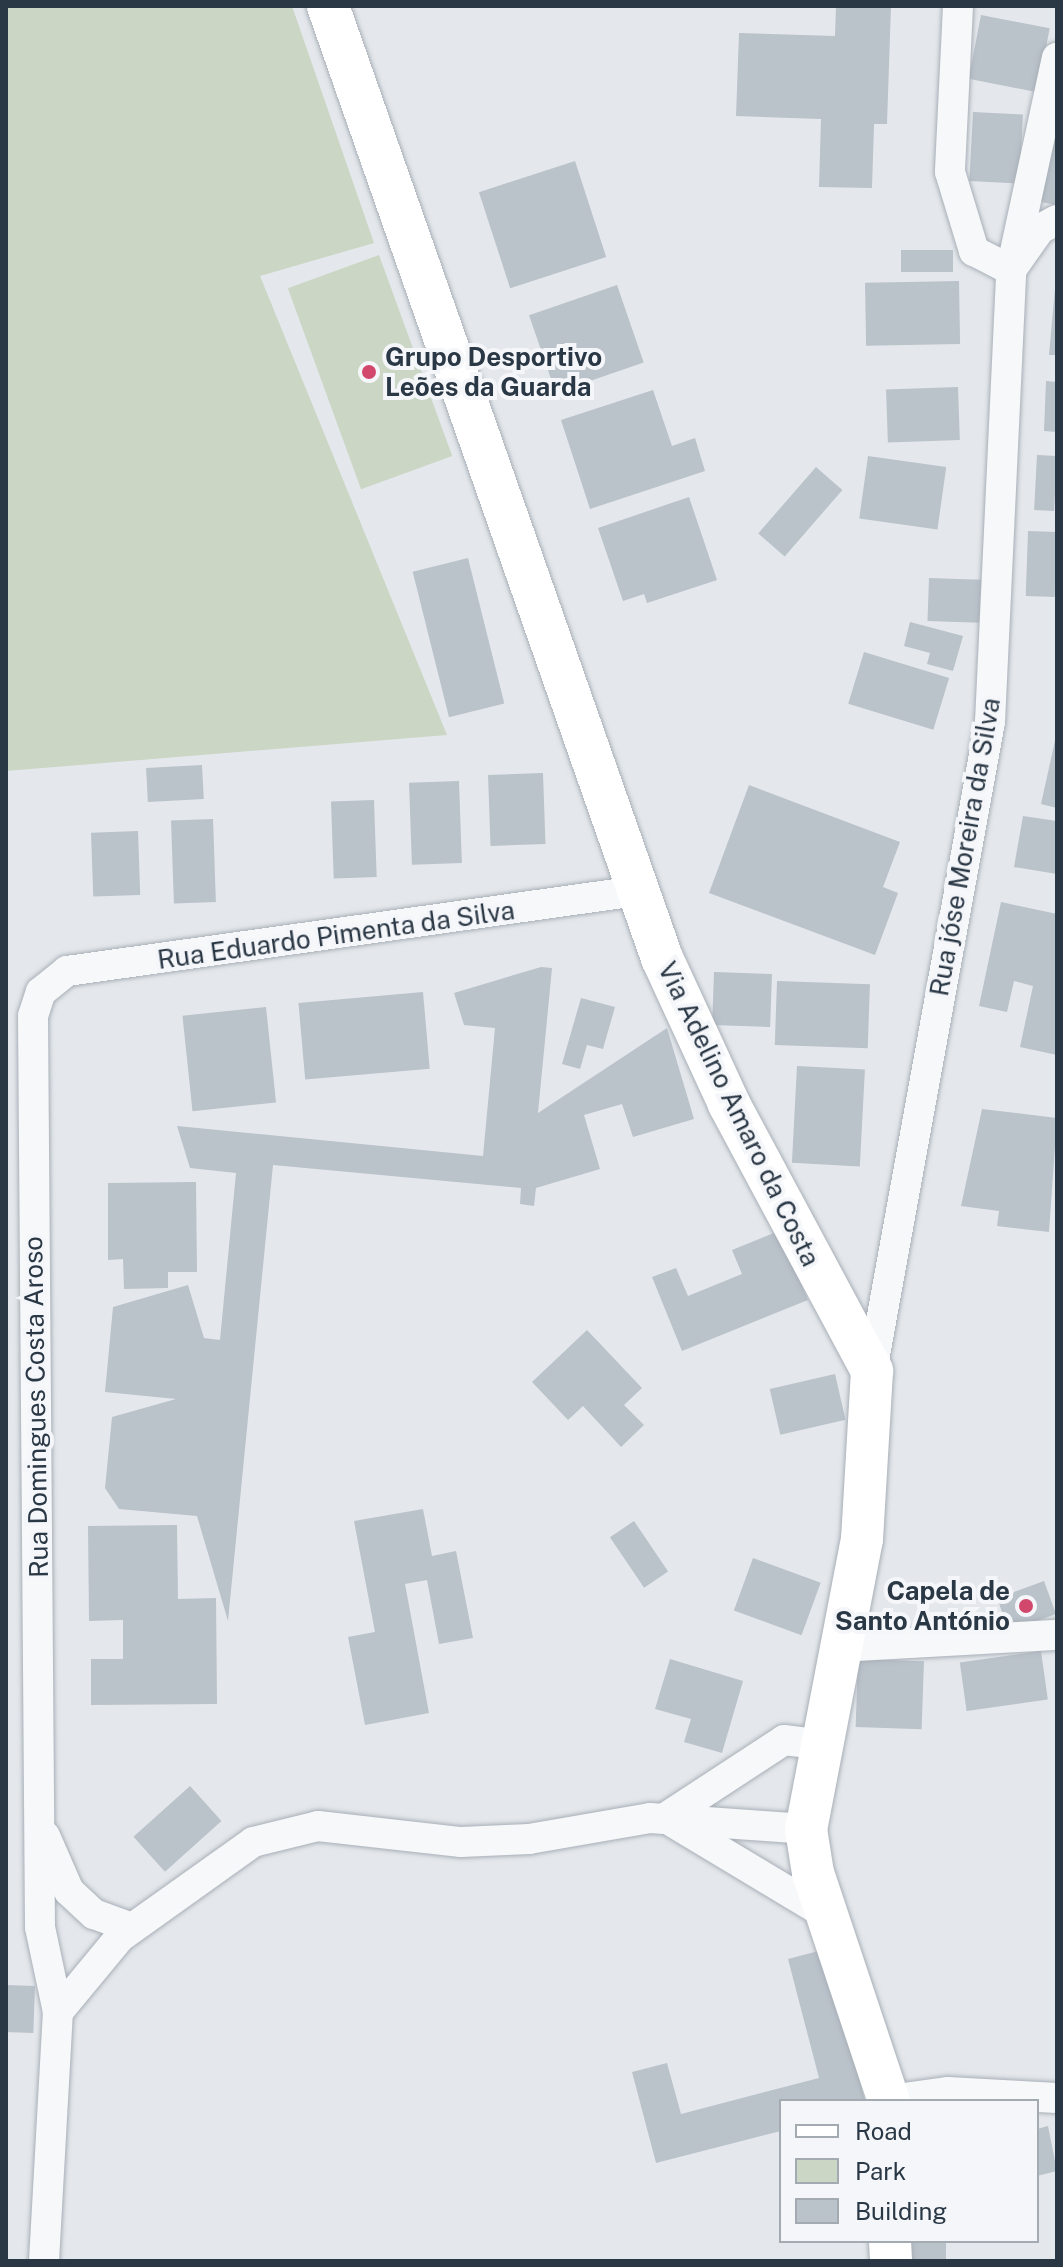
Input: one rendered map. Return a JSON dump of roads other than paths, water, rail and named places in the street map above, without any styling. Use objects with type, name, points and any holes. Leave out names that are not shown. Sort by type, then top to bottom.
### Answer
[{"type":"main road","name":"Via Adelino Amaro da Costa","points":[[328,6],[637,891],[708,1061],[872,1371]]},
{"type":"main road","points":[[872,1371],[862,1539],[818,1744],[806,1829],[829,1916],[889,2099]]},
{"type":"street","points":[[958,6],[950,172],[974,251],[1011,270],[1048,225]]},
{"type":"street","name":"Rua jóse Moreira da Silva","points":[[872,1371],[990,722],[1011,270],[1057,58]]},
{"type":"street","name":"Rua Eduardo Pimenta da Silva","points":[[41,992],[67,971],[637,891]]},
{"type":"street","name":"Rua Domingues Costa Aroso","points":[[41,992],[33,1016],[40,1927],[58,2012],[44,2261]]},
{"type":"street","points":[[840,1647],[1057,1635]]},
{"type":"street","points":[[665,1818],[784,1740],[818,1744]]},
{"type":"street","points":[[665,1818],[745,1859],[829,1916]]},
{"type":"street","points":[[58,2012],[87,1969],[132,1928],[253,1842],[286,1830],[359,1828],[461,1842],[665,1818],[806,1829]]},
{"type":"street","name":"Rua Domingues Costa Aroso","points":[[40,1823],[69,1891],[94,1914],[132,1928]]},
{"type":"street","points":[[896,2099],[948,2092],[1057,2098]]},
{"type":"place","name":"Grupo Desportivo Leões da Guarda","points":[[369,372]]},
{"type":"place","name":"Capela de Santo António","points":[[1026,1606]]}]
